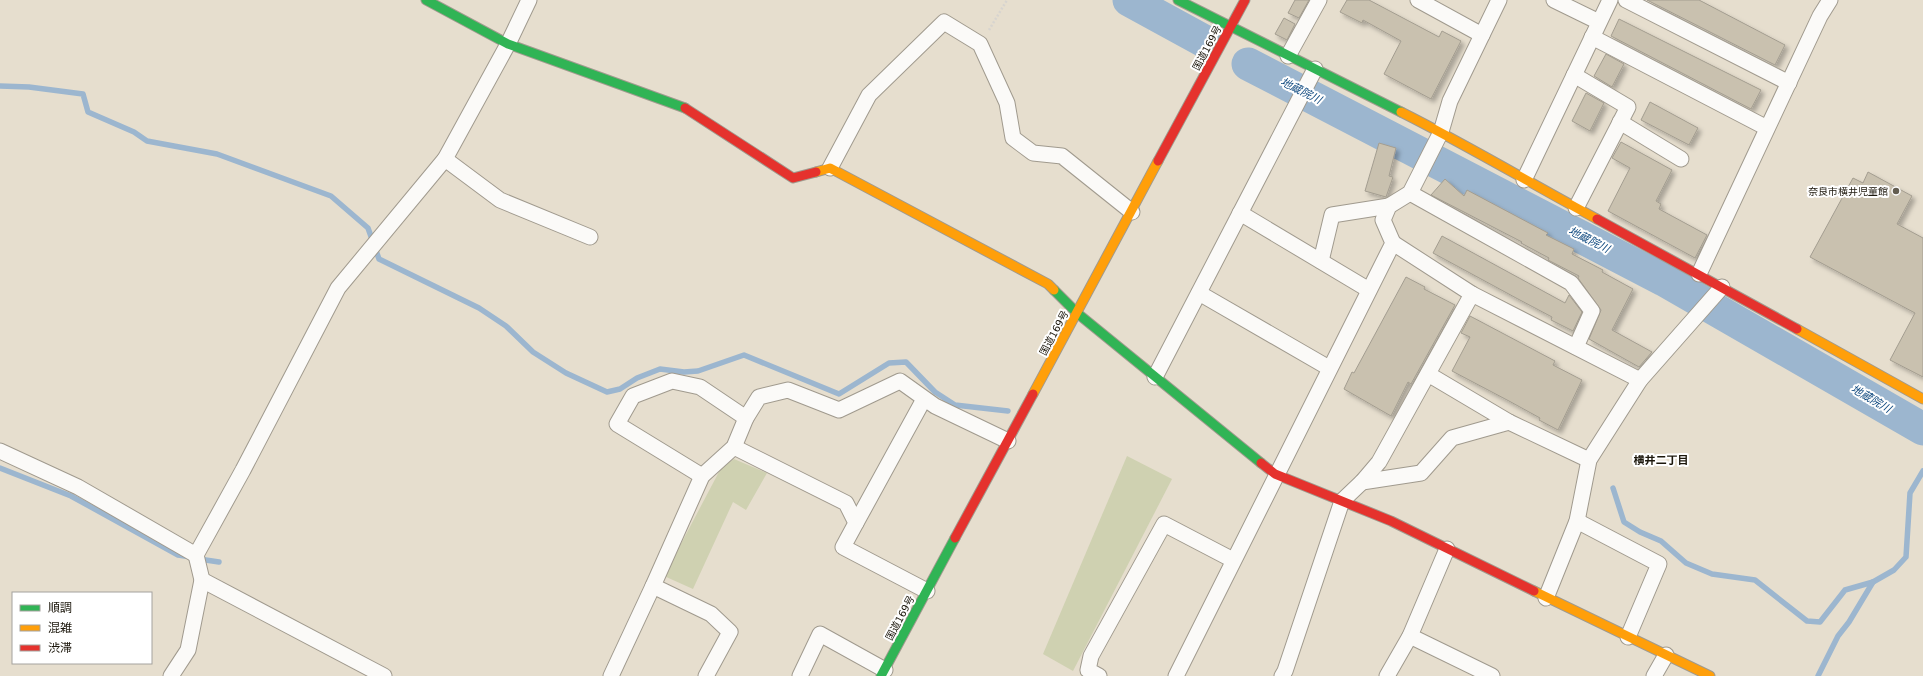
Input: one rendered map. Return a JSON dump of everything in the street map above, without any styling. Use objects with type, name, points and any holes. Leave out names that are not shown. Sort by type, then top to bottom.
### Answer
[{"type":"main road","points":[[426,0],[508,44],[685,108],[793,178],[830,168],[1048,284],[1077,313],[1276,474],[1391,520],[1546,598],[1710,676]]},
{"type":"main road","points":[[1178,0],[1441,132],[1524,180],[1699,274],[1923,399]]},
{"type":"main road","name":"国道169号","points":[[883,673],[1245,0]]},
{"type":"street","points":[[171,676],[188,650],[202,580],[196,555],[243,470],[338,288],[445,159],[508,44],[529,0]]},
{"type":"street","points":[[1288,56],[1319,0]]},
{"type":"street","points":[[1418,0],[1482,35]]},
{"type":"street","points":[[1321,261],[1332,215],[1389,206],[1410,193],[1441,132],[1450,101],[1499,0]]},
{"type":"street","points":[[1554,0],[1599,22]]},
{"type":"street","points":[[1524,180],[1610,0]]},
{"type":"street","points":[[1626,0],[1789,83]]},
{"type":"street","points":[[1699,274],[1767,128],[1830,0]]},
{"type":"street","points":[[830,168],[869,96],[944,22],[980,44],[1007,103],[1013,138],[1033,153],[1062,156],[1132,212]]},
{"type":"street","points":[[1592,37],[1767,128]]},
{"type":"street","points":[[1155,377],[1315,69]]},
{"type":"street","points":[[1574,74],[1628,108],[1576,208]]},
{"type":"street","points":[[1620,122],[1681,159]]},
{"type":"street","points":[[445,159],[500,200],[590,237]]},
{"type":"street","points":[[1410,193],[1572,283],[1592,311],[1576,347]]},
{"type":"street","points":[[1389,206],[1383,220],[1393,243],[1472,294],[1640,380]]},
{"type":"street","points":[[1240,213],[1369,290]]},
{"type":"street","points":[[1176,676],[1329,368],[1393,243]]},
{"type":"street","points":[[1546,598],[1577,521],[1589,460],[1640,380],[1722,287]]},
{"type":"street","points":[[1198,292],[1329,368]]},
{"type":"street","points":[[1282,676],[1285,671],[1342,501],[1362,482],[1379,462],[1472,294]]},
{"type":"street","points":[[1428,374],[1509,422],[1589,460]]},
{"type":"street","points":[[702,476],[617,424],[633,396],[672,381],[700,387],[746,418]]},
{"type":"street","points":[[611,676],[702,476],[734,447],[746,418],[759,397],[788,390],[839,410],[900,381],[935,406],[1008,441]]},
{"type":"street","points":[[924,399],[843,547],[927,591]]},
{"type":"street","points":[[1362,482],[1421,473],[1452,438],[1509,422]]},
{"type":"street","points":[[734,447],[846,503],[856,523]]},
{"type":"street","points":[[0,451],[78,487],[196,555]]},
{"type":"street","points":[[1577,521],[1659,564],[1628,637]]},
{"type":"street","points":[[1099,676],[1088,670],[1091,656],[1164,524],[1233,560]]},
{"type":"street","points":[[1387,676],[1410,636],[1447,549]]},
{"type":"street","points":[[202,580],[384,676]]},
{"type":"street","points":[[653,586],[710,614],[730,632],[706,676]]},
{"type":"street","points":[[800,676],[820,634],[883,673]]},
{"type":"street","points":[[1410,636],[1492,676]]},
{"type":"street","points":[[1654,676],[1666,655]]},
{"type":"path","points":[[980,44],[1007,0]]},
{"type":"green space","points":[[1127,456],[1172,479],[1073,671],[1043,654]]},
{"type":"green space","points":[[734,459],[767,473],[746,510],[733,502],[693,589],[664,576],[721,468]]},
{"type":"building","points":[[1295,0],[1309,0],[1299,18],[1288,13]]},
{"type":"building","points":[[1347,0],[1369,0],[1439,37],[1442,31],[1461,41],[1431,99],[1384,74],[1401,41],[1363,20],[1362,23],[1340,12]]},
{"type":"building","points":[[1647,0],[1699,0],[1785,45],[1775,65]]},
{"type":"building","points":[[1284,18],[1295,24],[1287,40],[1275,34]]},
{"type":"building","points":[[1619,19],[1761,90],[1751,109],[1611,36]]},
{"type":"building","points":[[1606,54],[1624,64],[1612,87],[1594,76]]},
{"type":"building","points":[[1586,93],[1604,103],[1590,131],[1572,121]]},
{"type":"building","points":[[1650,102],[1698,128],[1689,145],[1641,120]]},
{"type":"building","points":[[1621,142],[1672,170],[1656,201],[1661,204],[1659,209],[1707,235],[1695,258],[1608,211],[1630,168],[1612,158]]},
{"type":"building","points":[[1379,143],[1396,148],[1389,176],[1393,177],[1386,197],[1365,191]]},
{"type":"building","points":[[1868,172],[1912,196],[1897,224],[1923,238],[1923,377],[1890,360],[1915,313],[1810,257],[1853,178],[1863,183]]},
{"type":"building","points":[[1445,179],[1464,196],[1467,190],[1548,233],[1546,235],[1574,249],[1572,254],[1603,270],[1602,272],[1633,289],[1612,330],[1652,352],[1639,367],[1589,339],[1601,310],[1578,278],[1579,276],[1548,260],[1549,258],[1521,243],[1522,242],[1431,195]]},
{"type":"building","points":[[1442,236],[1565,303],[1569,295],[1582,312],[1573,331],[1551,320],[1552,317],[1433,253]]},
{"type":"building","points":[[1406,277],[1425,287],[1424,289],[1455,305],[1411,384],[1408,382],[1391,416],[1344,389],[1352,372],[1354,373]]},
{"type":"building","points":[[1470,316],[1555,361],[1553,365],[1582,380],[1558,430],[1539,420],[1540,418],[1452,371],[1470,337],[1461,333]]},
{"type":"waterway","name":"地蔵院川","points":[[1129,0],[1204,41]]},
{"type":"waterway","name":"地蔵院川","points":[[1248,64],[1664,280],[1923,429]]},
{"type":"waterway","points":[[0,86],[29,87],[83,94],[88,112],[134,132],[147,141],[217,154],[331,196],[368,228],[379,259],[479,308],[506,326],[533,352],[566,373],[607,392],[620,389],[637,378],[660,369],[684,372],[698,371],[744,355],[839,394],[889,363],[906,362],[935,392],[955,405],[1008,411]]},
{"type":"waterway","points":[[0,468],[71,496],[178,555],[191,557]]},
{"type":"waterway","points":[[1613,488],[1624,522],[1640,532],[1661,541],[1686,563],[1712,574],[1755,580],[1807,621],[1820,622],[1845,590],[1873,582],[1894,570],[1906,557],[1910,493],[1923,471]]},
{"type":"waterway","points":[[199,559],[219,562]]},
{"type":"waterway","points":[[1818,676],[1838,636],[1849,622],[1873,582]]},
{"type":"traffic: fast","points":[[426,0],[508,44],[685,108]]},
{"type":"traffic: fast","points":[[1178,0],[1401,112]]},
{"type":"traffic: fast","points":[[1054,290],[1077,313],[1261,463]]},
{"type":"traffic: fast","points":[[881,676],[955,538]]},
{"type":"traffic: slow","points":[[1401,112],[1597,219]]},
{"type":"traffic: slow","points":[[1033,394],[1158,161]]},
{"type":"traffic: slow","points":[[816,172],[830,168],[1048,284],[1054,290]]},
{"type":"traffic: slow","points":[[1797,329],[1923,399]]},
{"type":"traffic: slow","points":[[1534,591],[1710,676]]},
{"type":"traffic: jam","points":[[1158,161],[1245,0]]},
{"type":"traffic: jam","points":[[685,108],[793,178],[816,172]]},
{"type":"traffic: jam","points":[[1597,219],[1797,329]]},
{"type":"traffic: jam","points":[[955,538],[1033,394]]},
{"type":"traffic: jam","points":[[1261,463],[1275,474],[1391,521],[1534,591]]},
{"type":"place","name":"奈良市横井児童館","points":[[1896,191]]},
{"type":"district","name":"横井二丁目","points":[[1661,460]]}]
